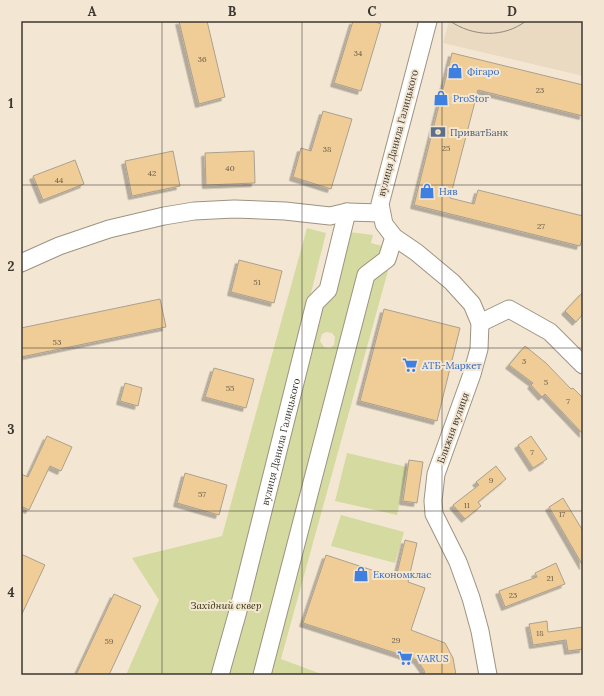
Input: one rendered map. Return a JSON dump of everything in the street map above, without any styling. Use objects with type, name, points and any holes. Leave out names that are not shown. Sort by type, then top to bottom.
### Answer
[{"type":"street","name":"вулиця Данила Галицького","points":[[381,213],[380,204],[428,21]]},
{"type":"street","points":[[21,263],[82,237],[164,216],[194,211],[234,209],[286,211],[330,216],[347,212],[381,213]]},
{"type":"street","name":"вулиця Данила Галицького","points":[[220,675],[238,610],[315,303],[328,290],[347,212]]},
{"type":"street","name":"Ближня вулиця","points":[[381,213],[384,224],[394,237],[416,252],[452,282],[472,304],[480,323],[479,349],[472,374],[436,474],[433,501],[434,514],[458,562],[471,598],[480,631],[488,675]]},
{"type":"street","points":[[262,675],[366,275],[387,259],[394,237]]},
{"type":"street","points":[[480,323],[509,308],[550,332],[583,365]]},
{"type":"shaded area","points":[[449,21],[583,21],[583,76],[443,43]]},
{"type":"green space","name":"Західний сквер","points":[[307,228],[326,233],[309,301],[315,303],[349,232],[373,235],[371,243],[394,249],[281,659],[324,675],[126,675],[159,600],[132,558],[222,536]],"holes":[[[326,332],[332,333],[335,337],[334,345],[330,348],[324,347],[320,341],[322,334]]]},
{"type":"green space","points":[[347,453],[407,467],[397,515],[335,501]]},
{"type":"green space","points":[[341,515],[404,532],[395,563],[331,546]]},
{"type":"building","points":[[179,21],[207,21],[225,97],[199,104]]},
{"type":"building","points":[[353,21],[373,21],[381,24],[361,91],[334,83]]},
{"type":"building","points":[[452,53],[583,85],[583,116],[478,90],[450,198],[474,204],[478,190],[583,216],[583,236],[580,246],[414,205]]},
{"type":"building","points":[[323,111],[352,119],[331,189],[293,177],[301,148],[311,151]]},
{"type":"building","points":[[173,151],[180,186],[132,196],[125,161]]},
{"type":"building","points":[[254,151],[255,183],[206,185],[205,153]]},
{"type":"building","points":[[75,160],[84,184],[43,200],[33,176]]},
{"type":"building","points":[[239,260],[282,271],[274,303],[231,292]]},
{"type":"building","points":[[583,292],[583,314],[576,322],[565,311]]},
{"type":"building","points":[[160,299],[166,327],[21,357],[21,328]]},
{"type":"building","name":"АТБ-Маркет","points":[[384,309],[460,328],[437,421],[360,401]]},
{"type":"building","points":[[525,346],[546,363],[571,389],[573,388],[583,398],[583,434],[545,394],[542,397],[531,385],[533,383],[509,365]]},
{"type":"building","points":[[214,368],[254,379],[246,408],[205,397]]},
{"type":"building","points":[[125,383],[142,388],[138,406],[120,401]]},
{"type":"building","points":[[47,436],[72,447],[61,471],[50,466],[29,510],[21,506],[21,474],[28,477]]},
{"type":"building","points":[[531,436],[547,459],[533,468],[518,445]]},
{"type":"building","points":[[409,460],[423,462],[417,503],[403,501]]},
{"type":"building","points":[[496,466],[506,479],[478,502],[481,506],[465,519],[453,505],[479,485],[476,482]]},
{"type":"building","points":[[185,473],[227,485],[219,515],[177,503]]},
{"type":"building","points":[[563,498],[583,531],[583,566],[549,507]]},
{"type":"building","points":[[405,540],[417,543],[408,582],[425,588],[411,630],[445,643],[453,658],[456,675],[425,675],[424,670],[417,660],[303,623],[326,555],[396,578]]},
{"type":"building","points":[[21,554],[45,565],[21,616]]},
{"type":"building","points":[[556,563],[565,584],[505,607],[499,591],[537,577],[535,573]]},
{"type":"building","points":[[114,594],[141,606],[109,675],[76,675]]},
{"type":"building","points":[[547,621],[548,632],[583,627],[583,649],[568,651],[566,640],[533,645],[529,624]]},
{"type":"tram line","points":[[450,21],[478,33],[498,33],[517,27],[526,21]]},
{"type":"place","name":"Фігаро","points":[[455,71]]},
{"type":"place","name":"ProStor","points":[[441,98]]},
{"type":"place","name":"ПриватБанк","points":[[438,132]]},
{"type":"place","name":"Няв","points":[[427,191]]},
{"type":"place","name":"АТБ-Маркет","points":[[410,365]]},
{"type":"place","name":"Економклас","points":[[361,574]]},
{"type":"place","name":"VARUS","points":[[405,658]]}]
